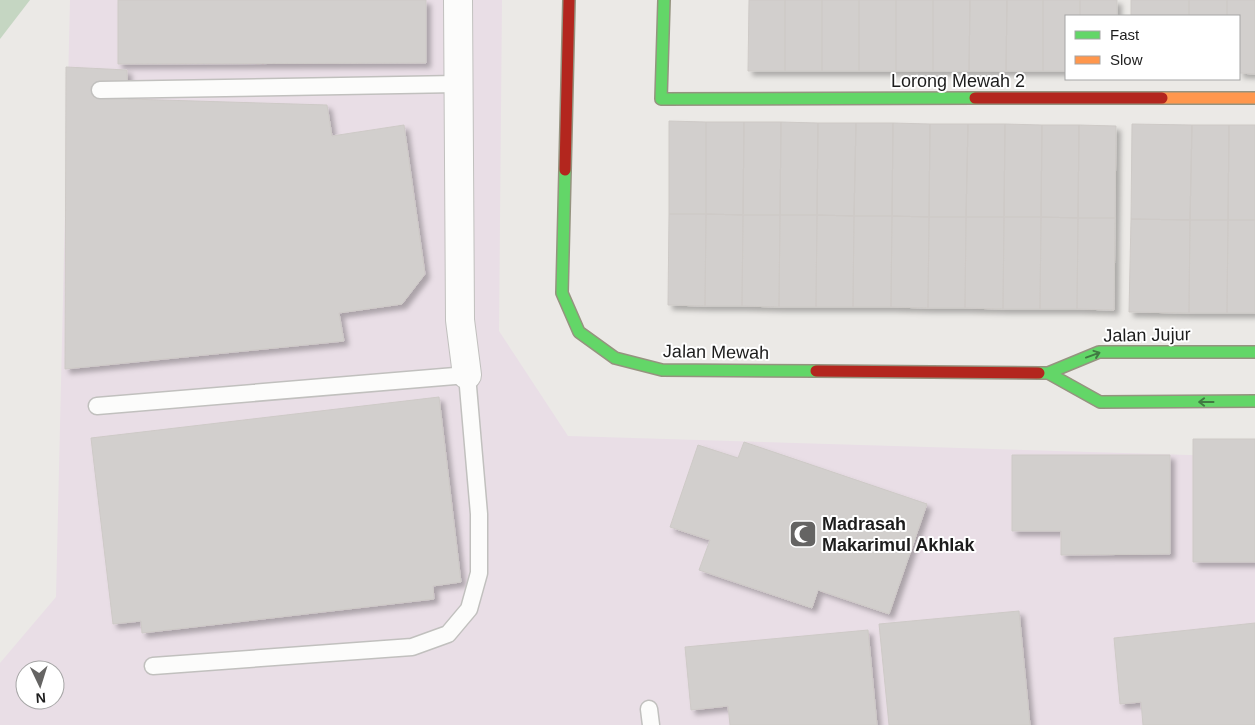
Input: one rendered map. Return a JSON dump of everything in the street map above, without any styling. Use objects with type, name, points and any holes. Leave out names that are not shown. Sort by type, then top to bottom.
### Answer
[{"type":"street","points":[[458,0],[460,320],[466,375]]},
{"type":"street","name":"Jalan Mewah","points":[[569,0],[562,293],[579,332],[615,358],[662,370],[1048,374]]},
{"type":"street","name":"Lorong Mewah 2","points":[[664,0],[660,100],[1255,98]]},
{"type":"street","name":"Jalan Jujur","points":[[1048,374],[1098,352],[1255,352]]},
{"type":"street","points":[[1048,374],[1100,402],[1255,401]]},
{"type":"lane","points":[[100,90],[458,84]]},
{"type":"lane","points":[[98,406],[466,375],[479,514],[479,573],[469,609],[448,634],[412,648],[153,666]]},
{"type":"shaded area","points":[[70,0],[502,0],[499,331],[568,436],[1255,457],[1255,725],[0,725],[0,663],[56,597]]},
{"type":"green space","points":[[0,0],[30,0],[0,39]]},
{"type":"building","points":[[118,0],[426,0],[426,63],[118,64]]},
{"type":"building","points":[[749,0],[785,0],[785,71],[748,71]]},
{"type":"building","points":[[785,0],[822,0],[822,71],[785,71]]},
{"type":"building","points":[[822,0],[859,0],[859,71],[822,71]]},
{"type":"building","points":[[859,0],[896,0],[896,71],[859,71]]},
{"type":"building","points":[[896,0],[933,0],[933,71],[896,71]]},
{"type":"building","points":[[933,0],[970,0],[969,71],[933,71]]},
{"type":"building","points":[[970,0],[1007,0],[1006,71],[969,71]]},
{"type":"building","points":[[1007,0],[1043,0],[1043,71],[1006,71]]},
{"type":"building","points":[[1043,0],[1080,0],[1080,15],[1065,15],[1065,71],[1043,71]]},
{"type":"building","points":[[1080,0],[1117,0],[1117,15],[1080,15]]},
{"type":"building","points":[[1131,0],[1189,0],[1189,15],[1131,15]]},
{"type":"building","points":[[1189,0],[1227,0],[1227,15],[1189,15]]},
{"type":"building","points":[[1227,0],[1255,0],[1255,74],[1240,73],[1240,15],[1227,15]]},
{"type":"building","points":[[66,67],[127,70],[128,99],[327,105],[332,136],[404,125],[425,274],[402,304],[339,313],[344,341],[65,369]]},
{"type":"building","points":[[669,121],[706,122],[706,214],[669,214]]},
{"type":"building","points":[[706,122],[744,122],[743,215],[706,214]]},
{"type":"building","points":[[744,122],[781,122],[780,215],[743,215]]},
{"type":"building","points":[[781,122],[818,123],[817,215],[780,215]]},
{"type":"building","points":[[818,123],[856,123],[854,216],[817,215]]},
{"type":"building","points":[[856,123],[893,123],[892,216],[854,216]]},
{"type":"building","points":[[893,123],[930,124],[929,217],[892,216]]},
{"type":"building","points":[[930,124],[968,124],[966,217],[929,217]]},
{"type":"building","points":[[968,124],[1005,124],[1004,217],[966,217]]},
{"type":"building","points":[[1005,124],[1042,125],[1041,217],[1004,217]]},
{"type":"building","points":[[1132,124],[1192,125],[1190,220],[1131,219]]},
{"type":"building","points":[[1042,125],[1079,125],[1078,218],[1041,217]]},
{"type":"building","points":[[1079,125],[1116,126],[1115,218],[1078,218]]},
{"type":"building","points":[[1192,125],[1229,125],[1228,220],[1190,220]]},
{"type":"building","points":[[1229,125],[1255,125],[1255,220],[1228,220]]},
{"type":"building","points":[[669,214],[706,214],[705,306],[668,305]]},
{"type":"building","points":[[706,214],[743,215],[742,306],[705,306]]},
{"type":"building","points":[[743,215],[780,215],[779,307],[742,306]]},
{"type":"building","points":[[780,215],[817,215],[816,307],[779,307]]},
{"type":"building","points":[[817,215],[854,216],[853,307],[816,307]]},
{"type":"building","points":[[854,216],[892,216],[891,307],[853,307]]},
{"type":"building","points":[[892,216],[929,217],[928,308],[891,307]]},
{"type":"building","points":[[929,217],[966,217],[965,308],[928,308]]},
{"type":"building","points":[[966,217],[1004,217],[1003,309],[965,308]]},
{"type":"building","points":[[1004,217],[1041,217],[1040,309],[1003,309]]},
{"type":"building","points":[[1041,217],[1078,218],[1077,309],[1040,309]]},
{"type":"building","points":[[1078,218],[1115,218],[1114,310],[1077,309]]},
{"type":"building","points":[[1131,219],[1190,220],[1189,313],[1129,312]]},
{"type":"building","points":[[1190,220],[1228,220],[1227,313],[1189,313]]},
{"type":"building","points":[[1228,220],[1255,220],[1255,313],[1227,313]]},
{"type":"building","points":[[439,397],[461,582],[433,586],[434,599],[142,633],[141,621],[113,624],[91,438]]},
{"type":"building","points":[[1193,439],[1255,439],[1255,562],[1193,562]]},
{"type":"building","name":"Madrasah Makarimul Akhlak","points":[[744,442],[927,504],[889,614],[818,590],[812,608],[699,570],[710,540],[670,527],[698,445],[738,458]]},
{"type":"building","points":[[1012,455],[1170,455],[1170,554],[1061,555],[1061,531],[1012,531]]},
{"type":"building","points":[[1019,611],[1030,725],[889,725],[879,624]]},
{"type":"building","points":[[1255,623],[1255,725],[1143,725],[1141,702],[1120,704],[1114,638]]},
{"type":"building","points":[[868,630],[877,725],[730,725],[728,706],[691,710],[685,647]]},
{"type":"traffic: fast","points":[[664,0],[661,99],[975,98]]},
{"type":"traffic: fast","points":[[565,170],[562,293],[579,332],[615,358],[662,370],[816,371]]},
{"type":"traffic: fast","points":[[1039,373],[1048,373],[1099,352],[1255,352]]},
{"type":"traffic: fast","points":[[1048,373],[1100,402],[1255,401]]},
{"type":"traffic: slow","points":[[1162,98],[1255,98]]},
{"type":"traffic: jam","points":[[565,170],[569,0]]},
{"type":"traffic: jam","points":[[975,98],[1162,98]]},
{"type":"traffic: jam","points":[[816,371],[1039,373]]},
{"type":"place","name":"Madrasah Makarimul Akhlak","points":[[803,534]]}]
